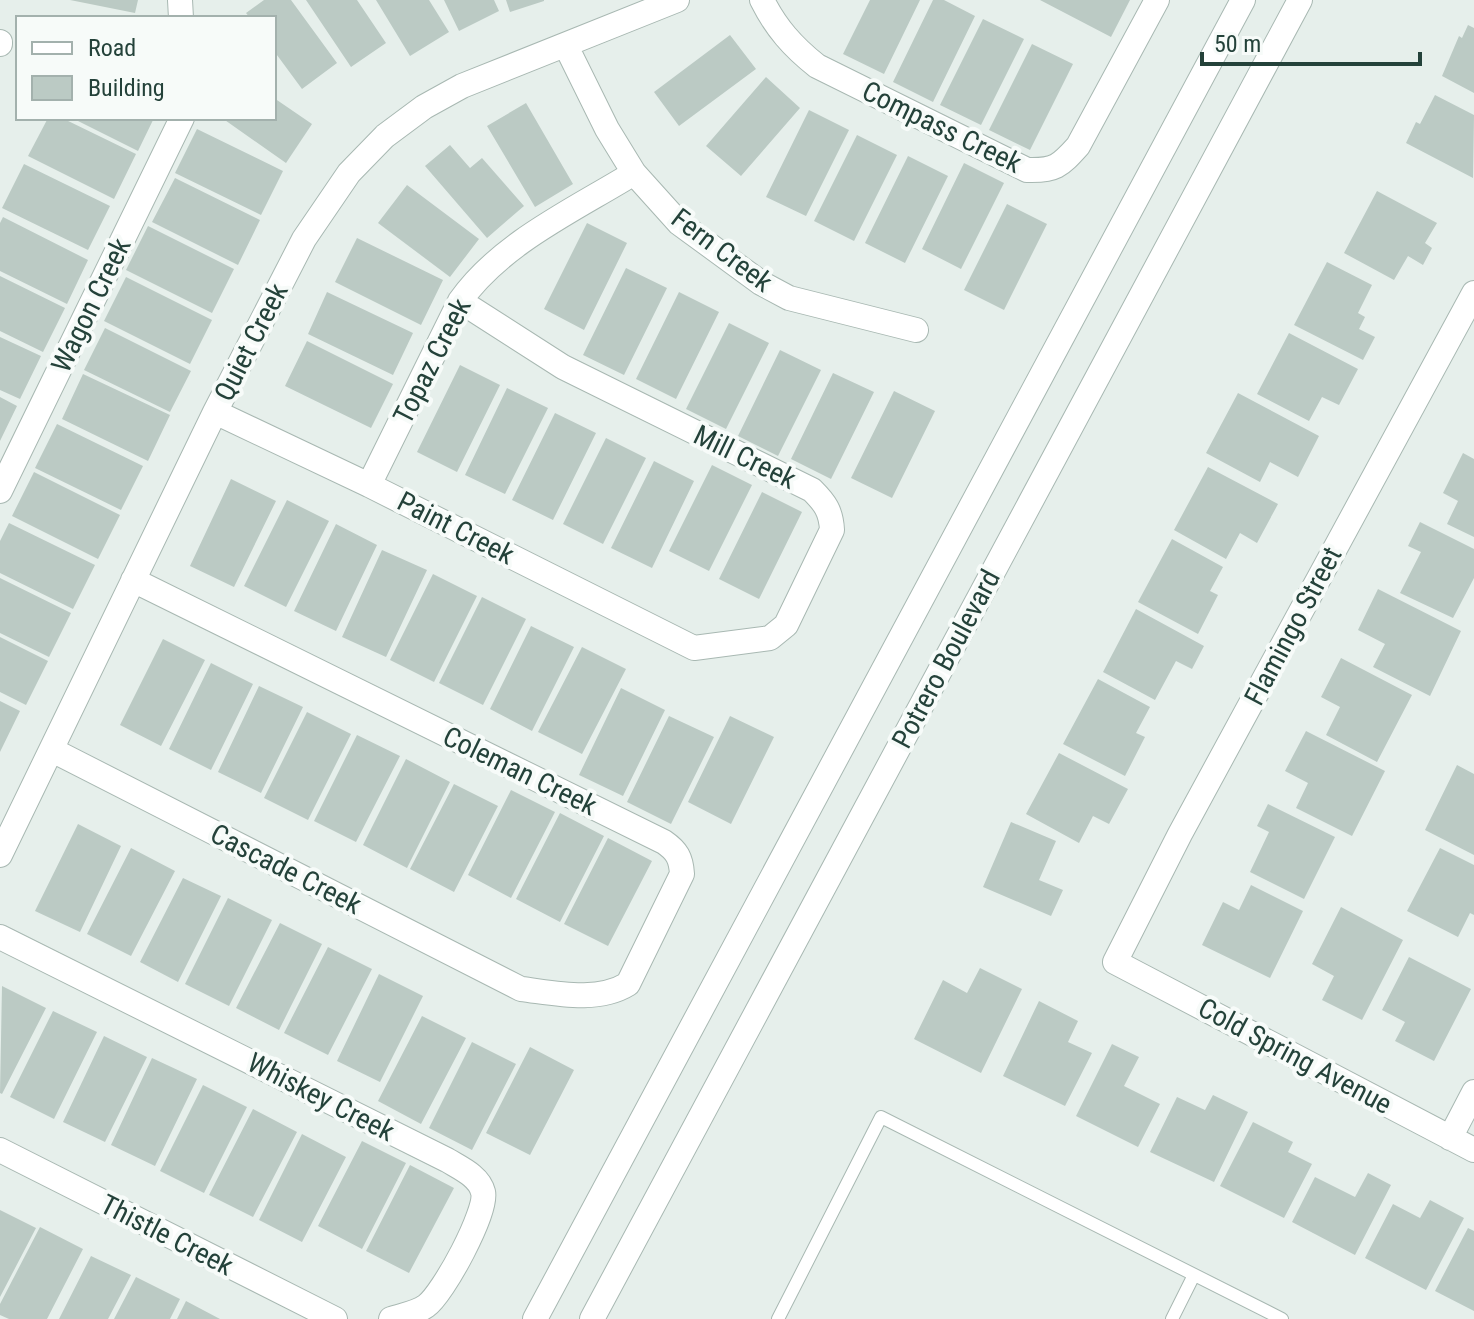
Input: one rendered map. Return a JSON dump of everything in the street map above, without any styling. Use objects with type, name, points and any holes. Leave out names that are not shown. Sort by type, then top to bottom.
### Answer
[{"type":"street","name":"Quiet Creek","points":[[0,855],[215,412],[304,239],[349,173],[385,136],[424,107],[462,86],[677,0]]},
{"type":"street","name":"Compass Creek","points":[[762,0],[774,24],[796,50],[817,66],[1027,170],[1048,171],[1064,162],[1078,146],[1157,0]]},
{"type":"street","name":"Potrero Boulevard","points":[[535,1319],[1243,0]]},
{"type":"street","name":"Potrero Boulevard","points":[[592,1319],[1300,0]]},
{"type":"street","name":"Fern Creek","points":[[566,46],[607,129],[634,173],[679,223],[761,283],[789,298],[916,330]]},
{"type":"street","name":"Wagon Creek","points":[[0,491],[181,120]]},
{"type":"street","name":"Topaz Creek","points":[[369,485],[460,301],[474,281],[521,243],[634,173]]},
{"type":"street","name":"Flamingo Street","points":[[1115,962],[1180,834],[1474,293]]},
{"type":"street","name":"Mill Creek","points":[[460,301],[563,367],[812,490],[825,503],[831,514],[832,530],[786,625],[770,638],[694,648]]},
{"type":"street","name":"Paint Creek","points":[[215,412],[369,485],[694,648]]},
{"type":"street","name":"Coleman Creek","points":[[133,580],[650,835],[676,851],[682,874],[628,984],[612,992],[597,994],[521,989]]},
{"type":"street","name":"Cascade Creek","points":[[52,750],[521,989]]},
{"type":"street","name":"Whiskey Creek","points":[[0,937],[447,1160],[476,1180],[484,1193],[481,1213],[450,1276],[438,1295],[425,1307],[391,1319]]},
{"type":"street","name":"Cold Spring Avenue","points":[[1115,962],[1474,1150]]},
{"type":"street","points":[[1450,1138],[1474,1092]]},
{"type":"street","name":"Thistle Creek","points":[[0,1150],[335,1319]]},
{"type":"lane","points":[[778,1319],[881,1117],[1282,1319]]},
{"type":"lane","points":[[1172,1319],[1194,1275]]},
{"type":"building","points":[[70,0],[138,0],[135,13]]},
{"type":"building","points":[[264,0],[291,0],[337,63],[302,89],[276,54],[276,16],[248,16],[246,13]]},
{"type":"building","points":[[306,0],[357,0],[386,43],[351,67]]},
{"type":"building","points":[[376,0],[429,0],[449,32],[410,56]]},
{"type":"building","points":[[444,0],[494,0],[499,11],[459,31]]},
{"type":"building","points":[[506,0],[544,0],[544,1],[510,12]]},
{"type":"building","points":[[870,0],[920,0],[884,74],[843,54]]},
{"type":"building","points":[[933,0],[944,0],[975,16],[933,102],[893,82]]},
{"type":"building","points":[[1040,0],[1130,0],[1111,37]]},
{"type":"building","points":[[983,19],[1024,39],[981,125],[940,105]]},
{"type":"building","points":[[1468,25],[1474,28],[1474,93],[1442,76],[1459,36],[1462,38]]},
{"type":"building","points":[[730,35],[756,69],[679,126],[654,92]]},
{"type":"building","points":[[1032,44],[1073,64],[1030,150],[989,130]]},
{"type":"building","points":[[766,77],[800,108],[741,176],[706,146]]},
{"type":"building","points":[[1435,95],[1474,115],[1473,178],[1406,143]]},
{"type":"building","points":[[276,99],[312,124],[286,163],[225,120],[276,120]]},
{"type":"building","points":[[526,103],[573,184],[535,207],[487,126]]},
{"type":"building","points":[[809,110],[849,130],[806,216],[766,197]]},
{"type":"building","points":[[47,120],[66,120],[136,154],[114,199],[28,156]]},
{"type":"building","points":[[76,120],[153,120],[138,151]]},
{"type":"building","points":[[197,129],[283,171],[261,215],[175,173]]},
{"type":"building","points":[[857,135],[897,155],[854,241],[814,221]]},
{"type":"building","points":[[450,145],[470,168],[482,158],[524,206],[487,238],[425,166]]},
{"type":"building","points":[[908,156],[948,176],[905,263],[865,243]]},
{"type":"building","points":[[964,163],[1004,183],[961,269],[922,249]]},
{"type":"building","points":[[24,164],[110,206],[88,250],[2,208]]},
{"type":"building","points":[[175,178],[260,220],[238,265],[152,222]]},
{"type":"building","points":[[407,185],[479,239],[450,277],[378,223]]},
{"type":"building","points":[[1377,191],[1437,223],[1425,243],[1432,248],[1423,265],[1408,256],[1394,280],[1344,253]]},
{"type":"building","points":[[1007,204],[1047,224],[1004,310],[964,290]]},
{"type":"building","points":[[3,217],[88,260],[67,304],[0,271],[0,223]]},
{"type":"building","points":[[587,223],[627,243],[584,330],[544,309]]},
{"type":"building","points":[[148,226],[234,269],[212,313],[126,270]]},
{"type":"building","points":[[357,238],[443,280],[421,325],[335,282]]},
{"type":"building","points":[[1327,262],[1372,285],[1358,313],[1365,317],[1359,329],[1375,337],[1363,360],[1294,325]]},
{"type":"building","points":[[626,268],[667,288],[624,375],[583,355]]},
{"type":"building","points":[[0,276],[65,308],[43,352],[0,331]]},
{"type":"building","points":[[126,277],[212,320],[190,364],[104,321]]},
{"type":"building","points":[[327,292],[413,333],[393,375],[308,334]]},
{"type":"building","points":[[679,292],[719,312],[676,399],[636,379]]},
{"type":"building","points":[[729,323],[769,343],[726,429],[686,409]]},
{"type":"building","points":[[105,328],[191,371],[170,412],[84,370]]},
{"type":"building","points":[[1289,333],[1358,369],[1339,405],[1322,397],[1309,421],[1257,394]]},
{"type":"building","points":[[0,337],[41,356],[20,399],[0,390]]},
{"type":"building","points":[[307,341],[393,384],[371,428],[285,386]]},
{"type":"building","points":[[780,350],[821,370],[778,456],[738,436]]},
{"type":"building","points":[[460,365],[500,385],[457,472],[417,452]]},
{"type":"building","points":[[833,373],[874,392],[831,479],[791,459]]},
{"type":"building","points":[[83,374],[170,415],[148,461],[62,419]]},
{"type":"building","points":[[507,388],[548,408],[505,494],[465,475]]},
{"type":"building","points":[[894,391],[935,411],[892,498],[851,478]]},
{"type":"building","points":[[1238,393],[1319,436],[1298,477],[1270,462],[1260,482],[1206,453]]},
{"type":"building","points":[[0,397],[17,406],[0,441]]},
{"type":"building","points":[[555,413],[596,433],[553,520],[512,500]]},
{"type":"building","points":[[57,424],[143,466],[121,510],[35,468]]},
{"type":"building","points":[[606,438],[646,458],[603,544],[563,524]]},
{"type":"building","points":[[1463,453],[1474,459],[1474,537],[1447,524],[1458,501],[1443,493]]},
{"type":"building","points":[[654,461],[694,481],[652,568],[611,548]]},
{"type":"building","points":[[712,465],[752,485],[709,571],[669,551]]},
{"type":"building","points":[[1208,467],[1278,504],[1257,543],[1240,533],[1226,559],[1174,530]]},
{"type":"building","points":[[34,472],[120,515],[98,559],[12,516]]},
{"type":"building","points":[[231,479],[276,501],[234,587],[190,566]]},
{"type":"building","points":[[762,492],[802,512],[759,599],[719,579]]},
{"type":"building","points":[[287,500],[329,521],[286,607],[244,586]]},
{"type":"building","points":[[1420,522],[1474,549],[1474,578],[1453,618],[1400,593],[1421,552],[1408,546]]},
{"type":"building","points":[[9,523],[95,565],[73,609],[0,573],[0,541]]},
{"type":"building","points":[[336,524],[377,545],[336,631],[294,611]]},
{"type":"building","points":[[1172,539],[1223,567],[1210,591],[1218,595],[1198,634],[1138,602]]},
{"type":"building","points":[[382,550],[427,570],[386,657],[342,637]]},
{"type":"building","points":[[433,574],[477,596],[434,682],[390,660]]},
{"type":"building","points":[[0,578],[71,613],[49,657],[0,633]]},
{"type":"building","points":[[1378,589],[1461,631],[1430,696],[1373,667],[1385,644],[1358,630]]},
{"type":"building","points":[[482,597],[526,619],[483,705],[439,683]]},
{"type":"building","points":[[1136,609],[1204,646],[1192,669],[1176,661],[1155,700],[1103,672]]},
{"type":"building","points":[[531,626],[574,647],[532,731],[490,709]]},
{"type":"building","points":[[0,637],[48,661],[26,705],[0,692]]},
{"type":"building","points":[[163,639],[205,660],[161,746],[120,725]]},
{"type":"building","points":[[582,647],[626,669],[582,754],[538,732]]},
{"type":"building","points":[[1341,658],[1412,695],[1377,762],[1326,735],[1340,707],[1321,697]]},
{"type":"building","points":[[211,663],[253,684],[211,770],[169,749]]},
{"type":"building","points":[[1098,679],[1150,707],[1136,733],[1145,737],[1125,776],[1063,744]]},
{"type":"building","points":[[259,686],[303,707],[261,793],[218,772]]},
{"type":"building","points":[[621,688],[665,710],[623,796],[579,775]]},
{"type":"building","points":[[0,701],[20,711],[0,752]]},
{"type":"building","points":[[307,712],[351,734],[308,820],[264,798]]},
{"type":"building","points":[[669,716],[714,737],[671,824],[627,802]]},
{"type":"building","points":[[730,716],[774,737],[731,824],[688,802]]},
{"type":"building","points":[[1306,731],[1385,771],[1352,836],[1296,808],[1308,783],[1285,771]]},
{"type":"building","points":[[357,735],[400,756],[356,842],[314,821]]},
{"type":"building","points":[[1059,753],[1128,789],[1109,824],[1093,816],[1079,843],[1026,814]]},
{"type":"building","points":[[406,759],[450,782],[407,868],[363,845]]},
{"type":"building","points":[[1457,765],[1474,774],[1474,855],[1425,830]]},
{"type":"building","points":[[454,784],[498,806],[454,892],[410,869]]},
{"type":"building","points":[[511,790],[555,812],[511,898],[468,875]]},
{"type":"building","points":[[1268,804],[1335,837],[1304,899],[1250,872],[1269,832],[1257,826]]},
{"type":"building","points":[[560,813],[604,836],[560,922],[516,899]]},
{"type":"building","points":[[1011,822],[1056,841],[1039,880],[1063,890],[1051,916],[983,887]]},
{"type":"building","points":[[78,824],[121,846],[80,932],[35,911]]},
{"type":"building","points":[[608,838],[652,861],[608,946],[564,924]]},
{"type":"building","points":[[131,848],[175,871],[131,956],[87,934]]},
{"type":"building","points":[[1440,848],[1474,865],[1474,915],[1470,913],[1458,937],[1407,911]]},
{"type":"building","points":[[183,878],[221,896],[178,982],[140,962]]},
{"type":"building","points":[[1251,885],[1303,911],[1270,978],[1202,945],[1223,902],[1239,910]]},
{"type":"building","points":[[228,898],[272,920],[229,1006],[185,984]]},
{"type":"building","points":[[1341,907],[1403,940],[1362,1020],[1322,1000],[1334,976],[1312,964]]},
{"type":"building","points":[[280,923],[322,944],[279,1030],[236,1008]]},
{"type":"building","points":[[328,947],[372,969],[328,1055],[284,1033]]},
{"type":"building","points":[[1409,957],[1471,989],[1434,1061],[1395,1041],[1405,1022],[1382,1010]]},
{"type":"building","points":[[980,968],[1022,989],[981,1073],[914,1039],[943,980],[967,993]]},
{"type":"building","points":[[379,974],[423,996],[380,1082],[337,1061]]},
{"type":"building","points":[[2,986],[46,1008],[2,1094],[0,1093]]},
{"type":"building","points":[[1039,1001],[1078,1021],[1068,1042],[1092,1053],[1065,1106],[1003,1076]]},
{"type":"building","points":[[53,1011],[97,1032],[54,1119],[10,1097]]},
{"type":"building","points":[[422,1016],[466,1038],[421,1124],[378,1101]]},
{"type":"building","points":[[104,1036],[147,1057],[105,1142],[63,1122]]},
{"type":"building","points":[[472,1042],[516,1064],[472,1150],[429,1128]]},
{"type":"building","points":[[1112,1044],[1139,1057],[1124,1086],[1160,1104],[1138,1147],[1076,1116]]},
{"type":"building","points":[[530,1047],[574,1070],[530,1155],[486,1133]]},
{"type":"building","points":[[152,1058],[197,1079],[155,1166],[111,1145]]},
{"type":"building","points":[[203,1085],[247,1107],[204,1193],[160,1171]]},
{"type":"building","points":[[1213,1095],[1248,1112],[1214,1182],[1150,1152],[1177,1097],[1205,1110]]},
{"type":"building","points":[[253,1109],[297,1132],[253,1217],[209,1195]]},
{"type":"building","points":[[1253,1122],[1293,1142],[1288,1152],[1312,1164],[1284,1218],[1220,1186]]},
{"type":"building","points":[[302,1134],[346,1157],[302,1242],[259,1220]]},
{"type":"building","points":[[362,1141],[406,1163],[362,1249],[318,1226]]},
{"type":"building","points":[[410,1165],[454,1188],[409,1273],[366,1251]]},
{"type":"building","points":[[1368,1173],[1391,1185],[1355,1255],[1292,1222],[1315,1177],[1355,1197]]},
{"type":"building","points":[[1430,1200],[1464,1218],[1426,1290],[1365,1258],[1393,1204],[1420,1218]]},
{"type":"building","points":[[0,1210],[36,1228],[0,1297]]},
{"type":"building","points":[[40,1227],[83,1249],[47,1319],[9,1319],[0,1315],[0,1304]]},
{"type":"building","points":[[1468,1228],[1474,1231],[1474,1311],[1435,1291]]},
{"type":"building","points":[[91,1256],[131,1275],[108,1319],[59,1319]]},
{"type":"building","points":[[136,1277],[180,1299],[170,1319],[114,1319]]},
{"type":"building","points":[[186,1301],[220,1319],[177,1319]]}]
